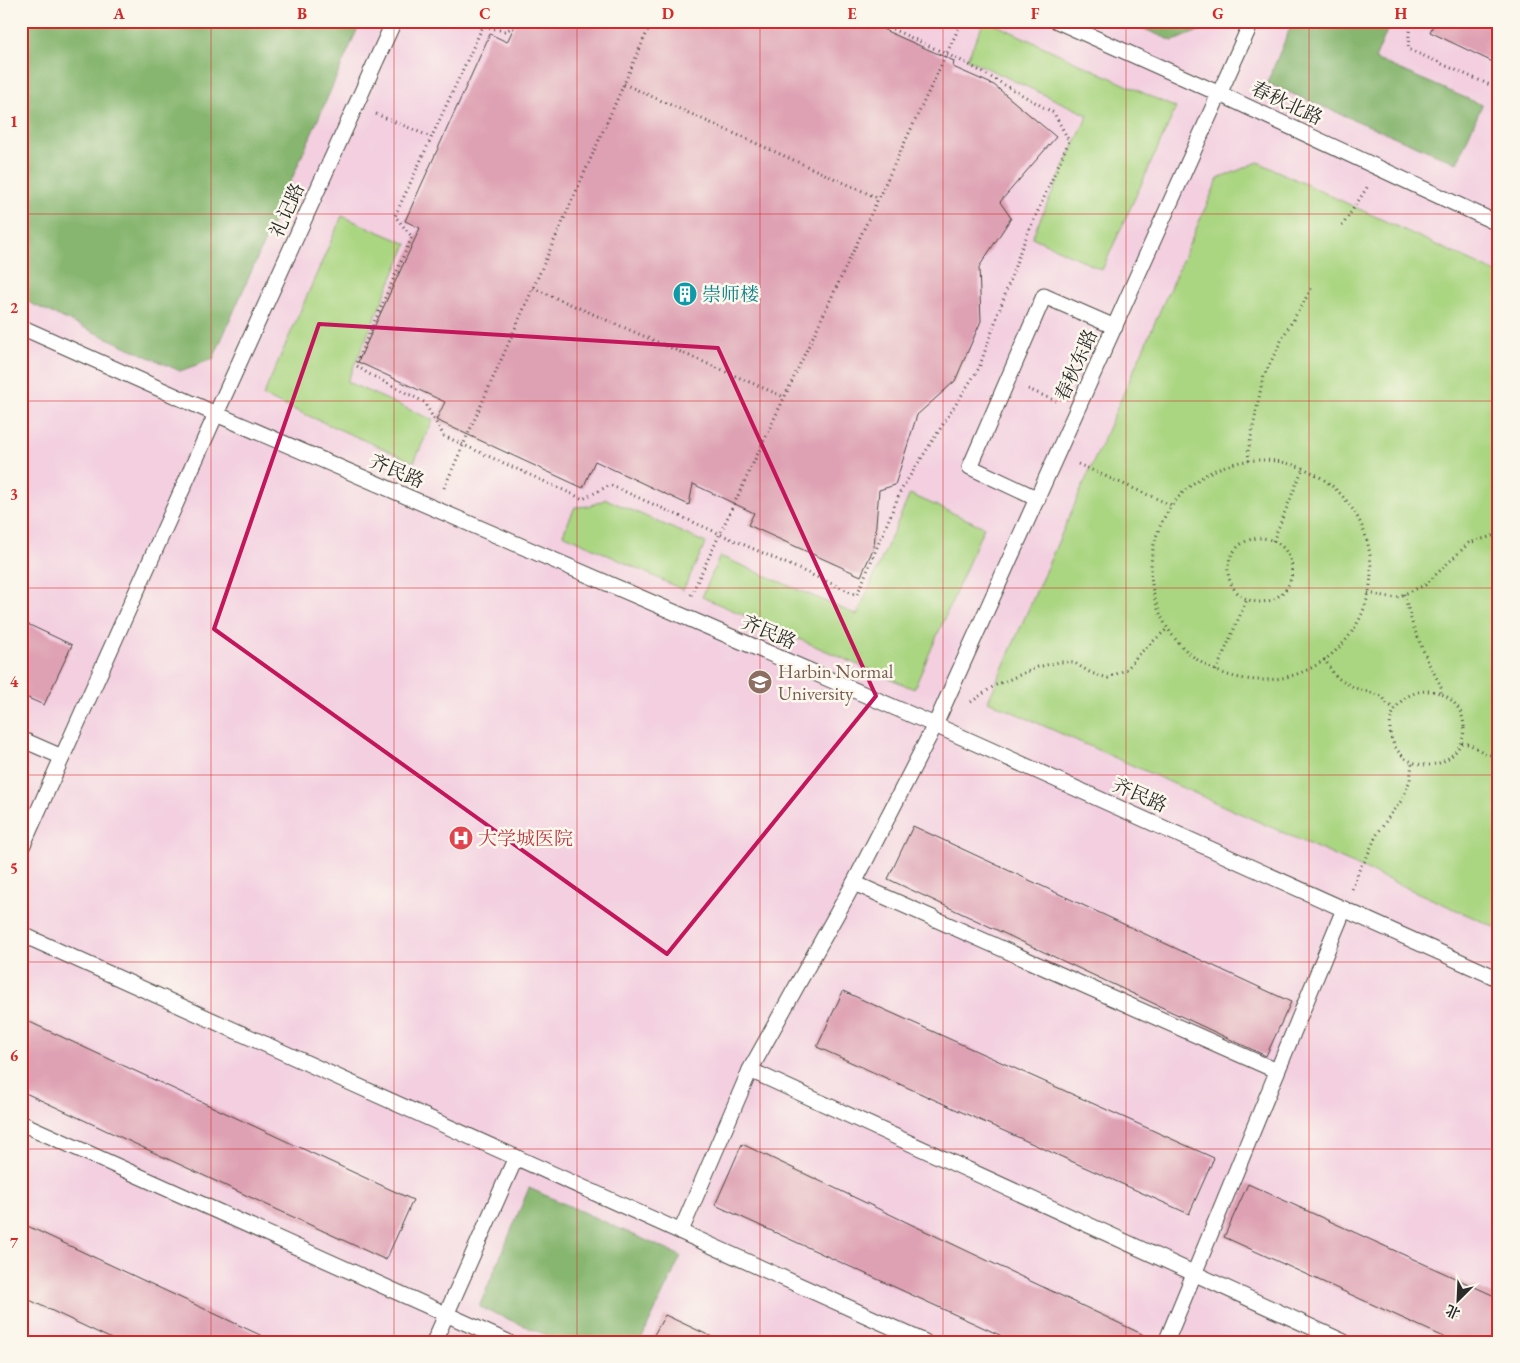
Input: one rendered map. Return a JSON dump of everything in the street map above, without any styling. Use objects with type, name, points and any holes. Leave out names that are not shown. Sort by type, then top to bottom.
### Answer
[{"type":"lane","name":"礼记路","points":[[21,849],[394,21]]},
{"type":"lane","name":"春秋北路","points":[[1057,21],[1220,94],[1499,224]]},
{"type":"lane","name":"春秋东路","points":[[681,1231],[750,1070],[854,883],[935,725],[1252,21]]},
{"type":"lane","points":[[1038,499],[970,467],[1044,296],[1115,327]]},
{"type":"lane","name":"齐民路","points":[[21,326],[216,414],[935,725],[1499,979]]},
{"type":"lane","points":[[21,739],[62,757]]},
{"type":"lane","points":[[854,883],[1277,1071]]},
{"type":"lane","points":[[1166,1342],[1344,909]]},
{"type":"lane","points":[[21,934],[925,1342]]},
{"type":"lane","points":[[750,1070],[1344,1342]]},
{"type":"lane","points":[[21,1123],[508,1342]]},
{"type":"lane","points":[[434,1342],[516,1157]]},
{"type":"path","points":[[514,21],[512,28],[504,31],[483,26],[430,137],[395,216],[412,237],[356,363],[357,366],[367,374],[424,402],[444,436],[583,499],[610,485],[857,595],[902,490],[979,368],[1021,249],[1068,141],[1054,113],[966,62],[875,21]]},
{"type":"path","points":[[435,509],[652,21]]},
{"type":"path","points":[[681,616],[962,21]]},
{"type":"path","points":[[1410,21],[1408,49],[1499,89]]},
{"type":"path","points":[[624,84],[878,198]]},
{"type":"path","points":[[356,105],[430,137]]},
{"type":"path","points":[[1342,226],[1380,169]]},
{"type":"path","points":[[1249,461],[1248,452],[1263,378],[1283,337],[1313,286]]},
{"type":"path","points":[[533,288],[784,397]]},
{"type":"path","points":[[1057,454],[1170,505]]},
{"type":"path","points":[[1266,459],[1303,468],[1333,486],[1355,513],[1369,545],[1371,580],[1362,613],[1344,643],[1317,665],[1285,678],[1250,680],[1216,671],[1184,650],[1161,619],[1150,582],[1152,544],[1170,505],[1194,481],[1228,464],[1249,461],[1266,459]]},
{"type":"path","points":[[1273,541],[1303,468]]},
{"type":"path","points":[[1368,593],[1395,598],[1425,585],[1469,543],[1499,534]]},
{"type":"path","points":[[1262,538],[1273,541],[1288,554],[1292,574],[1289,583],[1284,592],[1266,602],[1246,599],[1237,593],[1231,584],[1228,574],[1229,562],[1233,552],[1241,544],[1251,540],[1262,538]]},
{"type":"path","points":[[1404,594],[1413,626],[1428,662],[1441,686],[1441,694]]},
{"type":"path","points":[[1216,671],[1246,599]]},
{"type":"path","points":[[935,725],[994,686],[1038,667],[1059,662],[1072,662],[1091,673],[1108,678],[1127,669],[1137,656],[1168,628]]},
{"type":"path","points":[[1324,659],[1336,677],[1355,688],[1382,696],[1388,705],[1395,708]]},
{"type":"path","points":[[1428,691],[1441,694],[1451,700],[1459,709],[1463,720],[1464,732],[1462,742],[1446,760],[1435,765],[1424,766],[1412,763],[1401,756],[1393,746],[1390,720],[1395,708],[1404,699],[1416,693],[1428,691]]},
{"type":"path","points":[[1462,742],[1468,743],[1490,756],[1499,756]]},
{"type":"path","points":[[1344,909],[1360,868],[1376,836],[1402,800],[1410,780],[1412,763]]},
{"type":"highlighted area","points":[[319,324],[718,348],[876,696],[667,954],[214,629]]},
{"type":"shaded area","name":"Harbin Normal University","points":[[21,21],[1499,21],[1499,1342],[21,1342]]},
{"type":"green space","points":[[21,21],[361,21],[213,359],[180,371],[21,299]]},
{"type":"green space","points":[[984,21],[988,21],[1176,108],[1102,270],[1032,237],[1088,115],[967,59]]},
{"type":"green space","points":[[1125,21],[1208,21],[1204,29],[1173,41]]},
{"type":"green space","points":[[1293,21],[1391,21],[1375,59],[1482,105],[1457,163],[1267,83]]},
{"type":"green space","points":[[1258,162],[1499,274],[1499,929],[988,701],[1218,179]]},
{"type":"green space","points":[[342,216],[407,244],[347,382],[433,420],[414,462],[263,396]]},
{"type":"green space","points":[[910,494],[984,527],[914,689],[702,597],[720,556],[857,615]]},
{"type":"green space","points":[[606,499],[706,543],[683,590],[563,534],[575,507],[590,506]]},
{"type":"green space","points":[[529,1188],[681,1256],[640,1342],[563,1342],[479,1307]]},
{"type":"building","name":"崇师楼","points":[[517,21],[864,21],[954,61],[953,67],[994,85],[1056,137],[1000,202],[1011,218],[979,267],[981,321],[955,381],[917,415],[895,485],[879,490],[874,547],[861,576],[748,525],[754,513],[693,484],[689,505],[595,461],[583,488],[436,420],[445,402],[358,362],[420,228],[405,221],[490,34],[507,42]]},
{"type":"building","points":[[1435,21],[1499,21],[1499,65],[1430,32]]},
{"type":"building","points":[[21,621],[72,645],[44,705],[21,695]]},
{"type":"building","points":[[913,826],[1291,1002],[1266,1056],[888,879]]},
{"type":"building","points":[[843,991],[1214,1158],[1189,1214],[817,1047]]},
{"type":"building","points":[[21,1018],[413,1200],[386,1260],[21,1091]]},
{"type":"building","points":[[742,1144],[1144,1335],[1141,1342],[1015,1342],[715,1205]]},
{"type":"building","points":[[1248,1184],[1499,1298],[1499,1342],[1455,1342],[1224,1237]]},
{"type":"building","points":[[21,1223],[275,1342],[118,1342],[21,1296]]},
{"type":"building","points":[[665,1315],[723,1342],[650,1342]]},
{"type":"place","name":"崇师楼","points":[[685,294]]},
{"type":"place","name":"Harbin Normal University","points":[[760,682]]},
{"type":"place","name":"大学城医院","points":[[461,838]]}]
